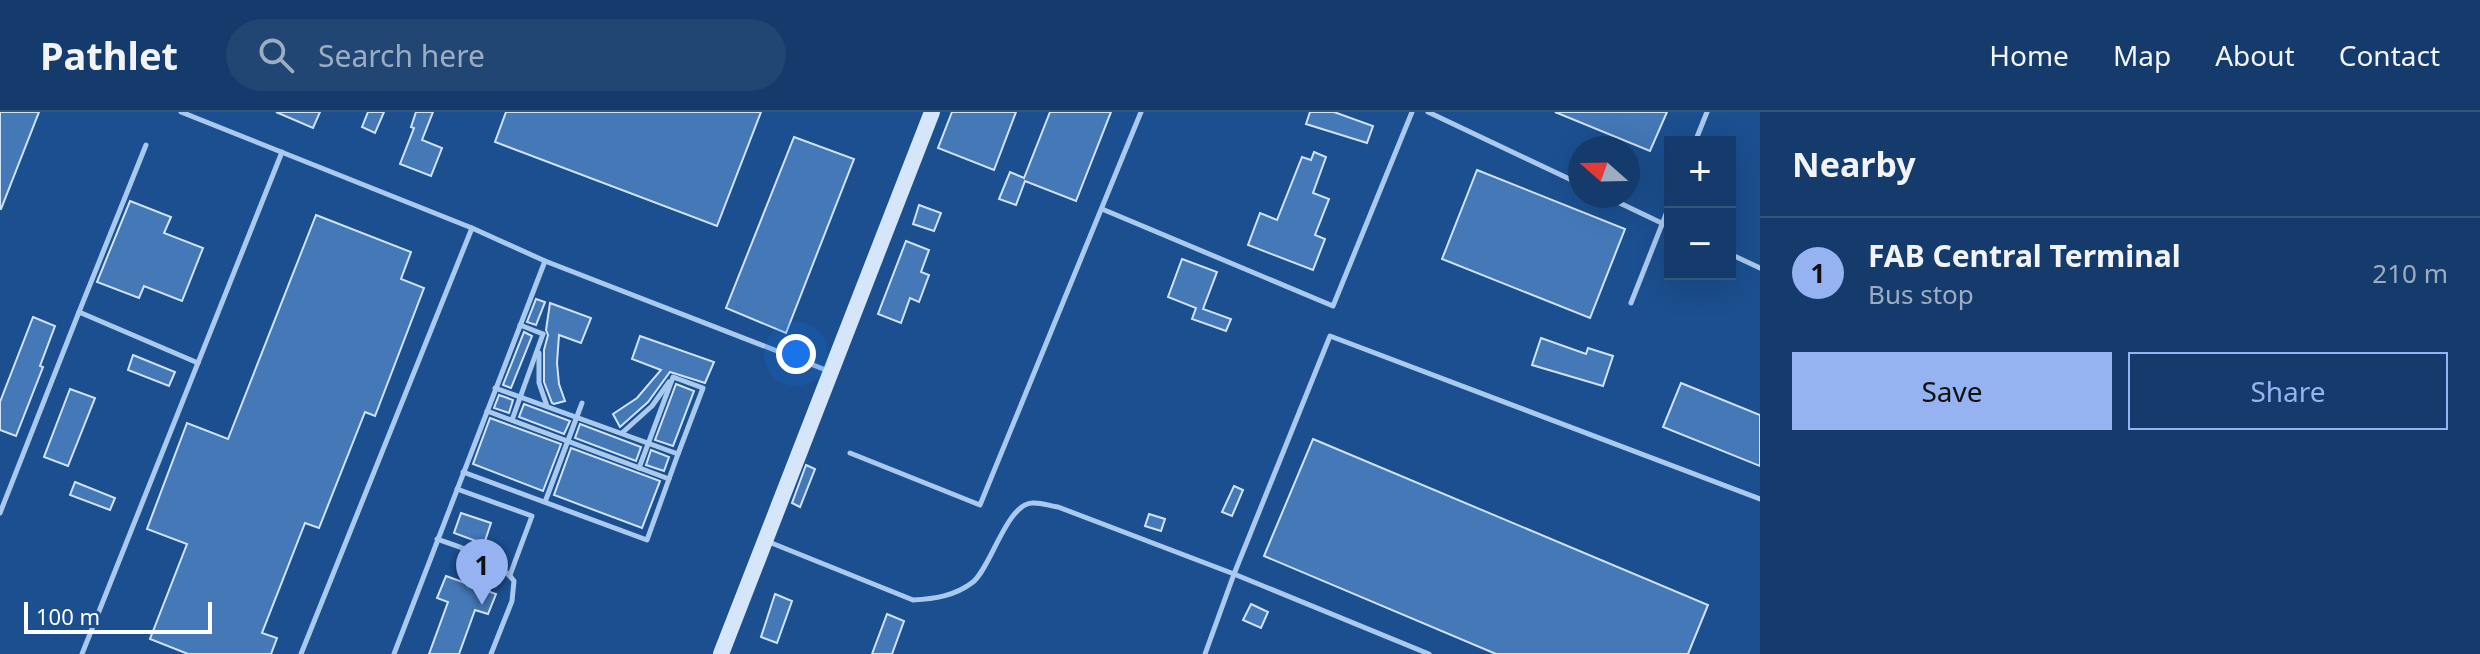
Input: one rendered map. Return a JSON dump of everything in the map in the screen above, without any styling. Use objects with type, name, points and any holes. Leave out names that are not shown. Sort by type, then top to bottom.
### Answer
[{"type":"main road","points":[[721,654],[932,112]]},
{"type":"lane","points":[[181,112],[472,228],[545,261],[831,371]]},
{"type":"lane","points":[[850,453],[980,505],[1141,112]]},
{"type":"lane","points":[[1102,209],[1333,306],[1412,112]]},
{"type":"lane","points":[[1428,112],[1568,178]]},
{"type":"lane","points":[[1697,136],[1707,112]]},
{"type":"lane","points":[[0,513],[146,145]]},
{"type":"lane","points":[[82,654],[282,152]]},
{"type":"lane","points":[[1630,208],[1662,223]]},
{"type":"lane","points":[[1631,303],[1668,208]]},
{"type":"lane","points":[[301,654],[472,228]]},
{"type":"lane","points":[[1736,257],[1760,268]]},
{"type":"lane","points":[[394,654],[545,261]]},
{"type":"lane","points":[[79,312],[198,363]]},
{"type":"lane","points":[[520,325],[543,334]]},
{"type":"lane","points":[[512,420],[543,334]]},
{"type":"lane","points":[[543,334],[538,361],[539,383],[547,407]]},
{"type":"lane","points":[[1205,654],[1330,336],[1760,499]]},
{"type":"lane","points":[[621,434],[652,406],[673,377]]},
{"type":"lane","points":[[639,468],[673,377]]},
{"type":"lane","points":[[463,472],[647,540],[703,388],[673,377]]},
{"type":"lane","points":[[495,388],[678,454]]},
{"type":"lane","points":[[545,502],[582,403]]},
{"type":"lane","points":[[487,411],[669,479]]},
{"type":"lane","points":[[457,489],[532,516],[510,575]]},
{"type":"lane","points":[[766,540],[913,600],[937,599],[959,591],[975,580],[1018,509],[1031,502],[1058,507],[1234,574],[1429,654]]},
{"type":"lane","points":[[437,539],[485,559],[505,570],[514,581],[515,589],[491,654]]},
{"type":"building","points":[[0,112],[39,112],[1,209],[0,209]]},
{"type":"building","points":[[276,112],[320,112],[313,128]]},
{"type":"building","points":[[368,112],[384,112],[375,133],[362,127]]},
{"type":"building","points":[[416,112],[433,112],[422,140],[442,148],[431,176],[400,164],[414,128],[411,127]]},
{"type":"building","points":[[506,112],[761,112],[717,226],[495,142]]},
{"type":"building","points":[[952,112],[1016,112],[994,170],[938,148]]},
{"type":"building","points":[[1050,112],[1111,112],[1076,201],[1025,181],[1016,205],[999,199],[1010,172],[1024,178]]},
{"type":"building","points":[[1310,112],[1334,112],[1373,126],[1367,143],[1306,124]]},
{"type":"building","points":[[1555,112],[1667,112],[1650,151],[1640,147],[1640,136],[1613,136]]},
{"type":"building","points":[[794,137],[854,159],[786,333],[726,308]]},
{"type":"building","points":[[1314,152],[1326,157],[1313,193],[1329,199],[1315,235],[1325,239],[1313,270],[1248,245],[1260,213],[1277,220],[1302,157],[1311,160]]},
{"type":"building","points":[[1477,170],[1625,229],[1590,318],[1442,259]]},
{"type":"building","points":[[130,201],[171,217],[164,233],[203,248],[182,301],[144,286],[139,298],[97,282]]},
{"type":"building","points":[[919,205],[941,213],[934,231],[913,224]]},
{"type":"building","points":[[316,215],[411,252],[401,279],[424,288],[375,416],[365,412],[319,528],[305,523],[262,633],[277,638],[271,654],[188,654],[150,639],[187,544],[147,529],[187,423],[228,439]]},
{"type":"building","points":[[906,241],[929,250],[921,272],[929,275],[919,302],[910,298],[901,323],[878,314]]},
{"type":"building","points":[[1182,259],[1217,272],[1203,309],[1231,319],[1226,331],[1192,319],[1196,308],[1168,297]]},
{"type":"building","points":[[536,299],[545,302],[536,325],[527,322]]},
{"type":"building","points":[[550,303],[591,318],[581,343],[559,335],[557,363],[565,401],[554,404],[544,382],[544,350]]},
{"type":"building","points":[[33,317],[55,326],[16,436],[0,430],[0,402]]},
{"type":"building","points":[[524,332],[532,336],[511,388],[503,385]]},
{"type":"building","points":[[640,336],[714,362],[705,383],[670,372],[648,402],[620,427],[613,414],[637,398],[661,370],[632,359]]},
{"type":"building","points":[[1541,338],[1586,354],[1588,348],[1613,356],[1603,386],[1532,365]]},
{"type":"building","points":[[133,355],[175,372],[169,386],[128,370]]},
{"type":"building","points":[[1681,383],[1760,415],[1760,466],[1663,427]]},
{"type":"building","points":[[676,384],[694,391],[673,446],[655,440]]},
{"type":"building","points":[[70,389],[95,398],[68,466],[44,457]]},
{"type":"building","points":[[499,395],[513,400],[509,413],[494,408]]},
{"type":"building","points":[[524,404],[570,421],[564,434],[519,417]]},
{"type":"building","points":[[490,418],[561,444],[543,491],[473,464]]},
{"type":"building","points":[[580,424],[641,447],[636,461],[575,438]]},
{"type":"building","points":[[1313,439],[1708,605],[1688,654],[1496,654],[1264,556]]},
{"type":"building","points":[[571,448],[660,481],[642,528],[554,495]]},
{"type":"building","points":[[651,450],[669,457],[664,471],[646,465]]},
{"type":"building","points":[[806,465],[815,469],[800,507],[792,503]]},
{"type":"building","points":[[75,482],[115,498],[110,510],[70,495]]},
{"type":"building","points":[[1234,486],[1243,490],[1232,516],[1222,512]]},
{"type":"building","points":[[461,513],[491,523],[484,544],[454,533]]},
{"type":"building","points":[[1149,514],[1165,519],[1161,531],[1145,526]]},
{"type":"building","points":[[446,576],[496,594],[488,614],[475,610],[459,654],[429,654],[448,602],[437,598]]},
{"type":"building","points":[[775,594],[792,601],[777,643],[761,637]]},
{"type":"building","points":[[1251,604],[1268,612],[1261,628],[1243,620]]},
{"type":"building","points":[[887,614],[904,621],[892,654],[872,654]]},
{"type":"place","name":"FAB Central Terminal","points":[[482,605]]}]
